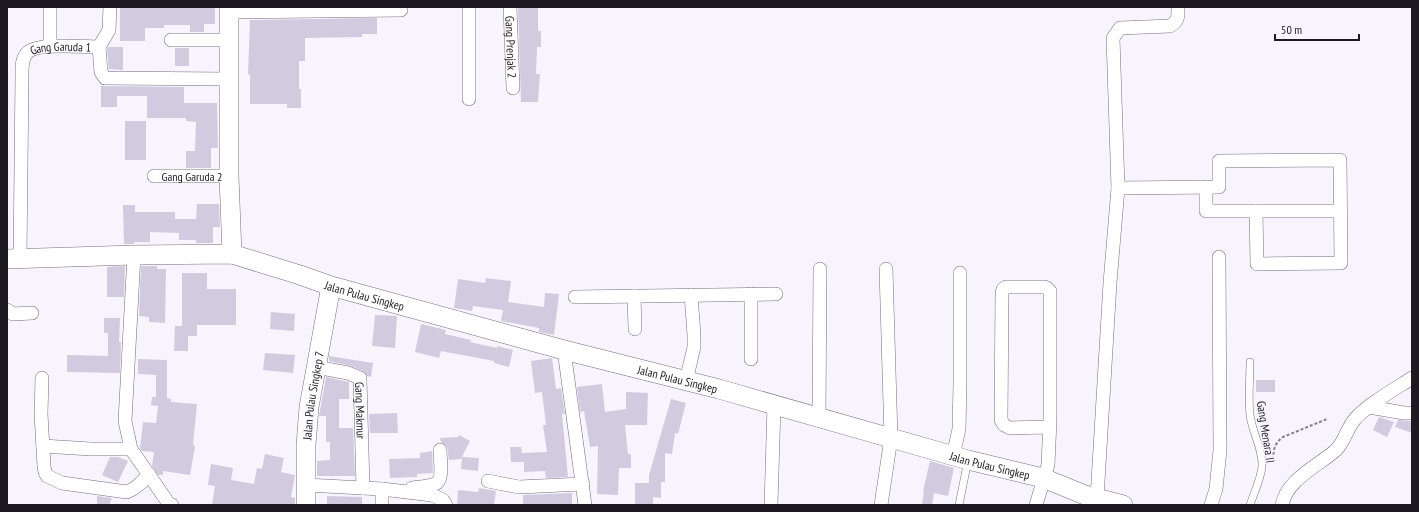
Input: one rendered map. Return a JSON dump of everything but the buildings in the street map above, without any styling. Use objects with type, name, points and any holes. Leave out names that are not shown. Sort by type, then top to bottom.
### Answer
[{"type":"street","points":[[50,7],[50,46]]},
{"type":"street","points":[[99,47],[109,30],[110,7]]},
{"type":"street","points":[[469,7],[469,99]]},
{"type":"street","name":"Gang Prenjak 2","points":[[510,7],[513,88]]},
{"type":"street","points":[[1097,498],[1110,283],[1118,188],[1113,38],[1120,28],[1170,26],[1175,23],[1178,18],[1178,7]]},
{"type":"street","points":[[232,254],[229,176],[229,10],[401,10]]},
{"type":"street","points":[[171,40],[229,40]]},
{"type":"street","name":"Gang Garuda 1","points":[[14,259],[23,62],[25,55],[31,50],[41,46],[99,47],[101,72],[106,78],[228,79]]},
{"type":"street","points":[[1118,188],[1219,187],[1219,161],[1340,160],[1340,263],[1257,264],[1256,211]]},
{"type":"street","name":"Gang Garuda 2","points":[[154,176],[229,176]]},
{"type":"street","points":[[1206,187],[1206,211],[1340,211]]},
{"type":"street","name":"Jalan Pulau Singkep","points":[[14,259],[134,255],[232,254],[331,286],[564,350],[774,405],[960,458],[1043,478],[1064,488],[1118,504]]},
{"type":"street","points":[[134,255],[125,421],[131,449],[170,505]]},
{"type":"street","points":[[1211,505],[1216,489],[1220,450],[1220,257]]},
{"type":"street","points":[[819,418],[820,269]]},
{"type":"street","points":[[881,505],[891,438],[886,269]]},
{"type":"street","points":[[960,273],[960,458]]},
{"type":"street","name":"Jalan Pulau Singkep 7","points":[[306,505],[306,445],[309,407],[331,286]]},
{"type":"street","points":[[1036,505],[1048,465],[1050,427],[1050,291],[1044,287],[1006,287],[1003,289],[1002,293],[1002,420],[1004,425],[1010,428],[1050,427]]},
{"type":"street","points":[[751,294],[751,359]]},
{"type":"street","points":[[575,297],[776,294]]},
{"type":"street","points":[[686,381],[694,347],[691,295]]},
{"type":"street","points":[[634,296],[635,329]]},
{"type":"street","points":[[7,310],[13,314],[32,313]]},
{"type":"street","points":[[564,350],[585,505]]},
{"type":"street","name":"Gang Makmur","points":[[316,367],[348,373],[360,378],[363,488]]},
{"type":"street","points":[[42,378],[41,414],[44,472],[47,476],[62,483],[127,492],[140,485],[149,474]]},
{"type":"street","points":[[1282,505],[1286,491],[1343,442],[1355,419],[1412,378]]},
{"type":"street","points":[[771,505],[774,405]]},
{"type":"street","points":[[1370,407],[1412,413]]},
{"type":"street","points":[[43,446],[91,449],[131,449]]},
{"type":"street","points":[[396,491],[436,484],[441,473],[440,450]]},
{"type":"street","points":[[488,481],[519,487],[583,484]]},
{"type":"street","points":[[306,485],[382,489],[432,495],[443,500],[446,505]]},
{"type":"street","points":[[382,489],[382,505]]},
{"type":"lane","name":"Gang Menara II","points":[[1250,362],[1250,415],[1262,466],[1258,484],[1250,505]]},
{"type":"lane","points":[[959,505],[960,458]]},
{"type":"path","points":[[1262,466],[1273,457],[1274,447],[1283,437],[1327,419]]}]
